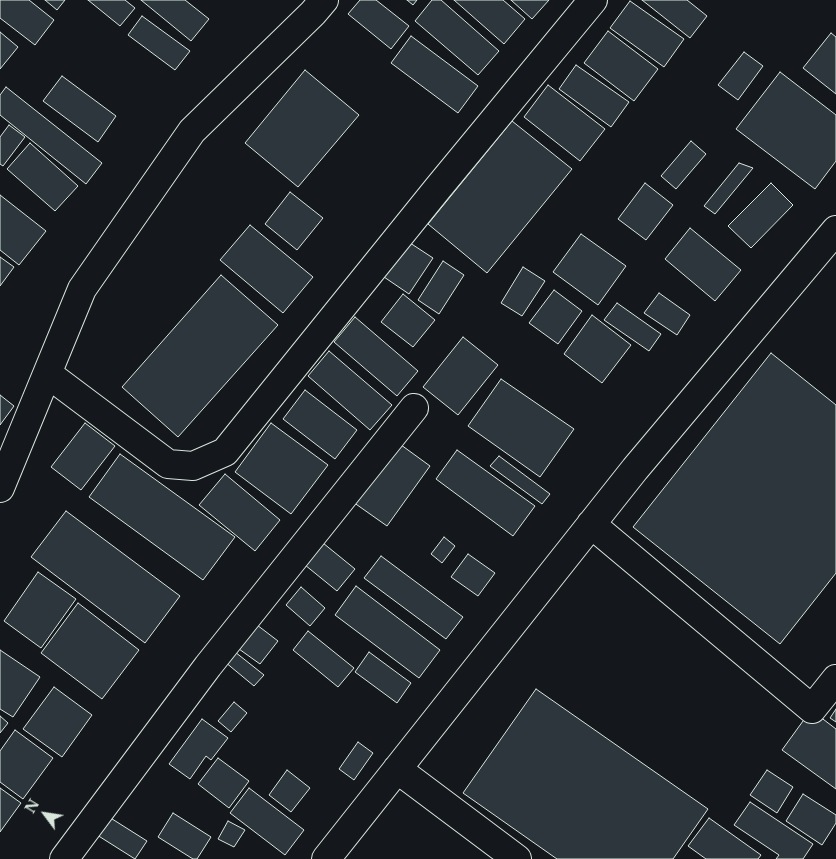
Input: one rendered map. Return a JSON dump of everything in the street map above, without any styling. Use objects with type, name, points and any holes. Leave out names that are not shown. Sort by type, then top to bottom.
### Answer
[{"type":"street","points":[[48,374],[168,464],[194,466],[226,452],[438,188],[593,0]]},
{"type":"street","points":[[0,488],[82,288],[192,132],[318,7]]},
{"type":"street","points":[[326,859],[590,524],[836,230]]},
{"type":"street","points":[[64,859],[208,666],[414,408]]},
{"type":"street","points":[[590,524],[812,709],[836,679]]},
{"type":"street","points":[[397,768],[517,859]]},
{"type":"building","points":[[0,0],[29,0],[54,20],[35,45],[0,18]]},
{"type":"building","points":[[45,0],[65,0],[57,10]]},
{"type":"building","points":[[88,0],[125,0],[135,8],[120,26]]},
{"type":"building","points":[[141,0],[185,0],[209,19],[191,41]]},
{"type":"building","points":[[360,0],[376,0],[409,26],[391,49],[348,14]]},
{"type":"building","points":[[407,0],[417,0],[413,5]]},
{"type":"building","points":[[432,0],[441,0],[499,51],[478,75],[415,21]]},
{"type":"building","points":[[454,0],[503,0],[525,19],[504,44]]},
{"type":"building","points":[[511,0],[549,0],[532,19]]},
{"type":"building","points":[[642,0],[687,0],[707,16],[690,38]]},
{"type":"building","points":[[630,1],[684,39],[664,67],[610,28]]},
{"type":"building","points":[[142,16],[190,51],[175,70],[128,35]]},
{"type":"building","points":[[608,31],[658,69],[634,101],[584,63]]},
{"type":"building","points":[[0,32],[18,47],[0,69]]},
{"type":"building","points":[[831,33],[836,37],[836,94],[803,68]]},
{"type":"building","points":[[411,36],[478,86],[458,113],[391,63]]},
{"type":"building","points":[[744,52],[763,66],[738,100],[718,85]]},
{"type":"building","points":[[576,65],[629,102],[611,127],[559,89]]},
{"type":"building","points":[[305,70],[359,115],[298,187],[245,143]]},
{"type":"building","points":[[780,72],[836,115],[836,161],[815,189],[736,129]]},
{"type":"building","points":[[62,76],[116,116],[98,142],[43,101]]},
{"type":"building","points":[[548,85],[605,129],[580,161],[524,117]]},
{"type":"building","points":[[6,87],[102,163],[86,184],[0,115],[0,95]]},
{"type":"building","points":[[512,121],[572,169],[487,273],[428,224]]},
{"type":"building","points":[[9,125],[25,137],[3,166],[0,164],[0,137]]},
{"type":"building","points":[[691,141],[706,154],[676,189],[661,176]]},
{"type":"building","points":[[30,143],[78,186],[55,211],[7,169]]},
{"type":"building","points":[[739,163],[753,168],[715,214],[704,206]]},
{"type":"building","points":[[645,183],[673,205],[646,240],[618,219]]},
{"type":"building","points":[[771,183],[793,205],[751,248],[728,226]]},
{"type":"building","points":[[290,192],[323,218],[297,250],[265,224]]},
{"type":"building","points":[[0,195],[46,231],[19,265],[0,250]]},
{"type":"building","points":[[250,225],[313,277],[283,313],[220,260]]},
{"type":"building","points":[[690,228],[741,270],[715,301],[665,259]]},
{"type":"building","points":[[581,234],[626,266],[598,305],[553,272]]},
{"type":"building","points":[[407,241],[433,258],[409,294],[384,277]]},
{"type":"building","points":[[0,257],[14,267],[0,286]]},
{"type":"building","points":[[443,261],[464,275],[439,314],[418,300]]},
{"type":"building","points":[[523,267],[545,281],[522,316],[501,303]]},
{"type":"building","points":[[221,275],[278,325],[178,437],[122,387]]},
{"type":"building","points":[[554,290],[582,311],[558,344],[529,323]]},
{"type":"building","points":[[659,293],[690,315],[677,335],[644,313]]},
{"type":"building","points":[[403,294],[435,320],[413,347],[381,322]]},
{"type":"building","points":[[617,303],[661,334],[649,351],[604,320]]},
{"type":"building","points":[[592,315],[631,345],[602,383],[564,354]]},
{"type":"building","points":[[355,317],[418,371],[397,396],[334,342]]},
{"type":"building","points":[[463,337],[498,365],[458,415],[423,387]]},
{"type":"building","points":[[329,351],[392,405],[370,430],[308,376]]},
{"type":"building","points":[[771,353],[836,405],[836,573],[780,644],[633,527]]},
{"type":"building","points":[[501,379],[574,429],[540,477],[468,426]]},
{"type":"building","points":[[305,390],[357,430],[335,459],[283,419]]},
{"type":"building","points":[[0,395],[14,406],[0,425]]},
{"type":"building","points":[[85,423],[115,446],[81,490],[51,467]]},
{"type":"building","points":[[271,423],[328,465],[291,514],[235,472]]},
{"type":"building","points":[[397,442],[430,466],[387,526],[353,502]]},
{"type":"building","points":[[457,450],[535,506],[513,536],[436,479]]},
{"type":"building","points":[[120,454],[235,537],[203,580],[89,497]]},
{"type":"building","points":[[499,456],[550,494],[542,504],[490,466]]},
{"type":"building","points":[[225,474],[280,520],[255,551],[199,505]]},
{"type":"building","points":[[66,511],[180,596],[145,643],[31,557]]},
{"type":"building","points":[[444,537],[455,546],[442,563],[431,554]]},
{"type":"building","points":[[323,543],[355,569],[337,591],[305,565]]},
{"type":"building","points":[[468,554],[495,573],[478,596],[451,577]]},
{"type":"building","points":[[381,556],[463,617],[446,639],[364,578]]},
{"type":"building","points":[[38,572],[76,599],[41,648],[4,621]]},
{"type":"building","points":[[356,586],[440,650],[419,678],[335,615]]},
{"type":"building","points":[[301,587],[325,608],[310,626],[286,605]]},
{"type":"building","points":[[78,603],[139,650],[102,699],[41,653]]},
{"type":"building","points":[[257,625],[278,641],[260,664],[239,649]]},
{"type":"building","points":[[308,631],[354,668],[338,687],[293,650]]},
{"type":"building","points":[[230,648],[264,675],[254,686],[219,657]]},
{"type":"building","points":[[0,650],[40,677],[13,717],[0,709]]},
{"type":"building","points":[[369,652],[411,683],[397,703],[355,672]]},
{"type":"building","points":[[54,687],[92,715],[62,757],[23,729]]},
{"type":"building","points":[[536,689],[708,809],[673,859],[557,859],[463,793]]},
{"type":"building","points":[[234,702],[247,713],[231,732],[218,721]]},
{"type":"building","points":[[836,709],[836,722],[830,718]]},
{"type":"building","points":[[811,710],[836,729],[836,789],[782,750]]},
{"type":"building","points":[[0,716],[8,723],[0,733]]},
{"type":"building","points":[[202,719],[228,738],[211,760],[206,756],[190,779],[169,764]]},
{"type":"building","points":[[15,730],[53,758],[23,799],[0,782],[0,751]]},
{"type":"building","points":[[358,742],[373,753],[354,780],[339,769]]},
{"type":"building","points":[[218,758],[249,781],[229,808],[198,784]]},
{"type":"building","points":[[287,770],[310,788],[291,812],[269,795]]},
{"type":"building","points":[[767,770],[793,787],[777,813],[750,795]]},
{"type":"building","points":[[0,788],[21,803],[0,832]]},
{"type":"building","points":[[249,788],[304,830],[285,855],[230,813]]},
{"type":"building","points":[[803,794],[836,815],[836,823],[822,845],[786,821]]},
{"type":"building","points":[[750,802],[813,844],[803,859],[776,859],[779,855],[734,825]]},
{"type":"building","points":[[173,813],[211,837],[197,859],[193,859],[158,837]]},
{"type":"building","points":[[109,817],[147,841],[135,859],[97,835]]},
{"type":"building","points":[[709,818],[761,855],[758,859],[706,859],[688,846]]},
{"type":"building","points":[[228,821],[245,830],[234,847],[218,839]]}]
